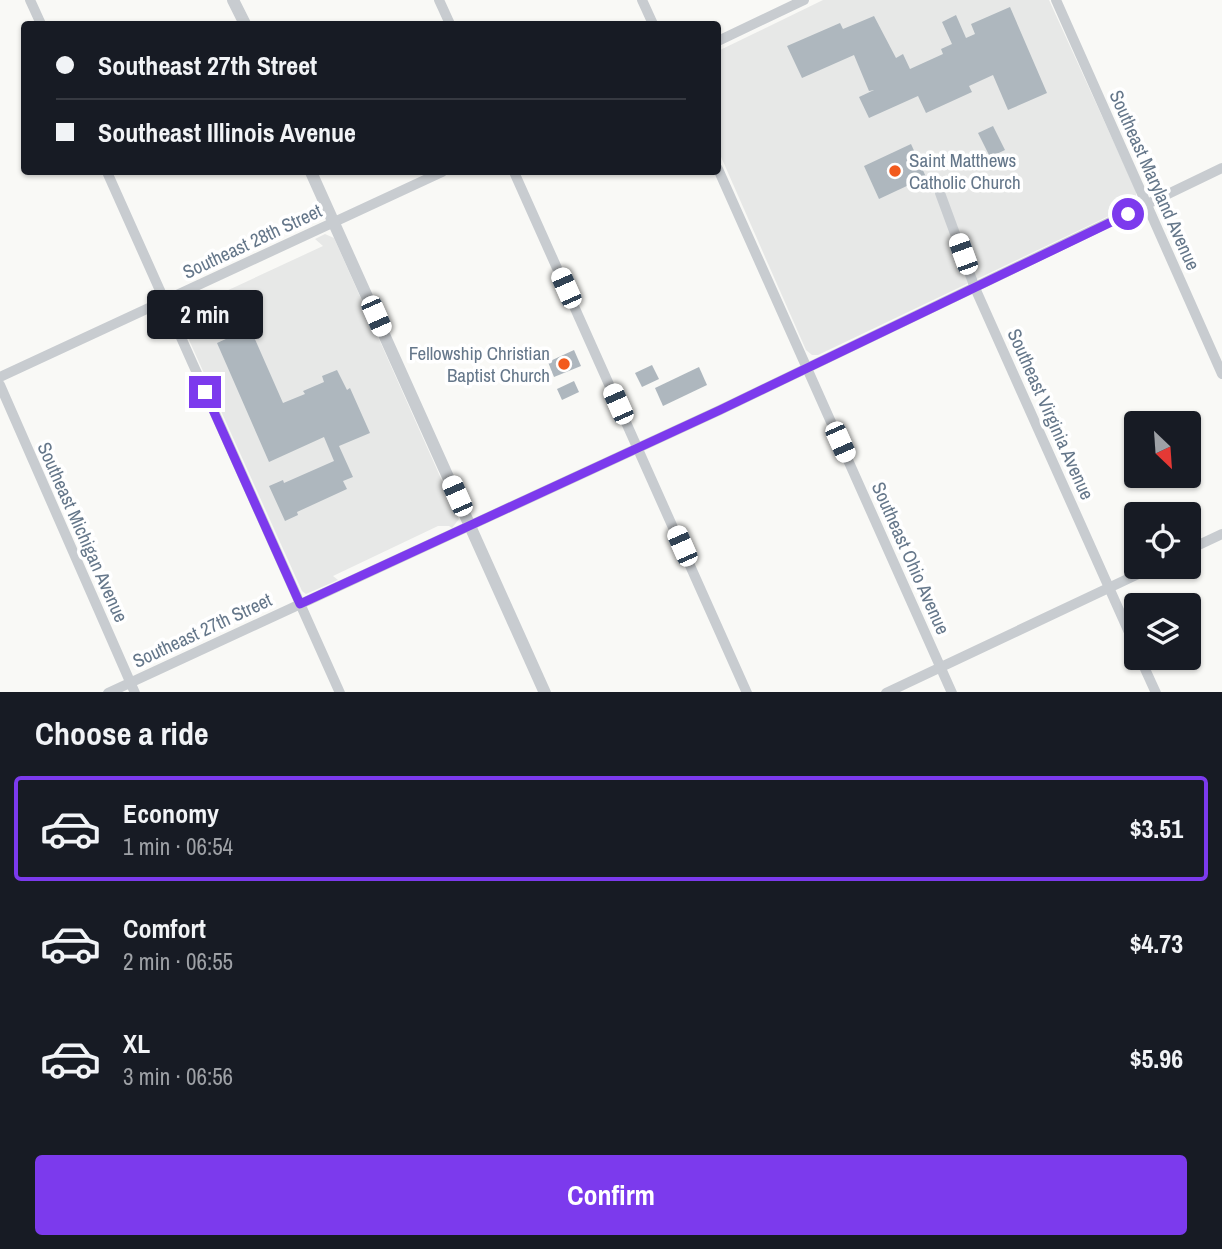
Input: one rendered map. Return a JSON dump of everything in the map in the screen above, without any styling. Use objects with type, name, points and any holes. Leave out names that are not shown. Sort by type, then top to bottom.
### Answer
[{"type":"street","points":[[30,0],[40,21]]},
{"type":"street","points":[[233,0],[243,21]]},
{"type":"street","points":[[439,0],[449,21]]},
{"type":"street","points":[[642,0],[652,21]]},
{"type":"street","points":[[721,40],[804,0]]},
{"type":"street","name":"Southeast Maryland Avenue","points":[[1056,0],[1222,374]]},
{"type":"street","name":"Southeast 27th Street","points":[[108,692],[132,687],[300,604],[638,448],[1222,168]]},
{"type":"street","points":[[108,175],[340,692]]},
{"type":"street","points":[[312,175],[545,692]]},
{"type":"street","name":"Southeast 28th Street","points":[[0,377],[436,175]]},
{"type":"street","points":[[515,175],[747,692]]},
{"type":"street","name":"Southeast Ohio Avenue","points":[[721,175],[951,692]]},
{"type":"street","name":"Southeast Virginia Avenue","points":[[940,192],[975,288],[1124,621]]},
{"type":"street","name":"Southeast Michigan Avenue","points":[[0,385],[132,687]]},
{"type":"street","points":[[1201,544],[1222,534]]},
{"type":"street","points":[[886,692],[1128,579]]},
{"type":"street","points":[[1146,670],[1156,692]]},
{"type":"shaded area","points":[[823,0],[1049,0],[1136,191],[1136,199],[1132,205],[818,355],[812,355],[806,350],[721,157],[721,50]]},
{"type":"shaded area","points":[[325,234],[334,238],[459,519],[452,528],[438,526],[333,576],[338,580],[306,594],[302,591],[176,311],[179,302],[187,298],[196,305],[323,246],[315,239]]},
{"type":"building","points":[[1010,7],[1047,93],[1008,110],[993,75],[969,86],[972,92],[926,113],[918,96],[869,118],[859,97],[874,90],[869,91],[854,55],[802,78],[787,46],[840,23],[843,29],[874,16],[896,58],[903,54],[910,69],[943,54],[941,49],[952,44],[942,22],[956,15],[966,38],[975,34],[971,24]]},
{"type":"building","points":[[993,126],[1005,150],[990,157],[978,133]]},
{"type":"building","name":"Saint Matthews Catholic Church","points":[[911,144],[926,177],[879,199],[864,166]]},
{"type":"building","points":[[250,328],[283,403],[305,394],[303,391],[324,382],[322,376],[337,370],[347,390],[350,388],[370,433],[339,446],[353,477],[343,481],[347,489],[297,512],[298,515],[285,521],[269,486],[283,480],[284,483],[334,461],[324,437],[269,462],[217,343]]},
{"type":"building","name":"Fellowship Christian Baptist Church","points":[[574,350],[581,366],[554,377],[548,362]]},
{"type":"building","points":[[652,365],[659,379],[642,387],[635,373]]},
{"type":"building","points":[[699,367],[707,385],[663,406],[655,388]]},
{"type":"building","points":[[574,381],[579,392],[562,400],[557,389]]},
{"type":"place","name":"Saint Matthews Catholic Church","points":[[895,171]]},
{"type":"place","name":"Fellowship Christian Baptist Church","points":[[564,364]]},
{"type":"route","points":[[205,392],[300,604],[720,410],[1128,214]]}]
